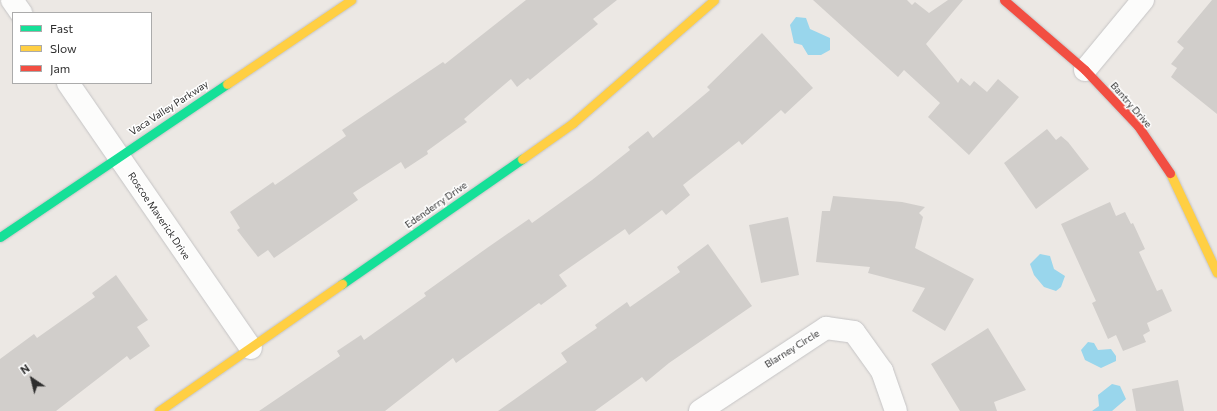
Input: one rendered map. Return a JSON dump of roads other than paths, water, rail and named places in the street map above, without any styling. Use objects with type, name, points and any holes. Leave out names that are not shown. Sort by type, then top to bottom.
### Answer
[{"type":"street","points":[[12,0],[20,12]]},
{"type":"street","name":"Vaca Valley Parkway","points":[[0,237],[118,155],[351,0]]},
{"type":"street","name":"Edenderry Drive","points":[[159,411],[573,123],[686,27],[714,0]]},
{"type":"street","name":"Bantry Drive","points":[[1004,0],[1085,70],[1138,126],[1177,184],[1217,273]]},
{"type":"street","points":[[1085,70],[1143,0]]},
{"type":"street","name":"Roscoe Maverick Drive","points":[[69,84],[251,348]]},
{"type":"street","name":"Blarney Circle","points":[[700,411],[826,328],[854,332],[882,371],[896,411]]},
{"type":"water","points":[[796,17],[806,18],[810,29],[830,38],[830,50],[821,55],[808,55],[802,45],[794,43],[790,25]]},
{"type":"water","points":[[1040,254],[1050,256],[1054,269],[1065,276],[1061,287],[1056,291],[1044,287],[1034,275],[1030,264]]},
{"type":"water","points":[[1088,342],[1094,343],[1098,350],[1111,349],[1116,356],[1116,361],[1101,368],[1085,360],[1081,350]]},
{"type":"water","points":[[1112,384],[1120,386],[1126,399],[1112,411],[1092,411],[1099,406],[1098,395]]}]
